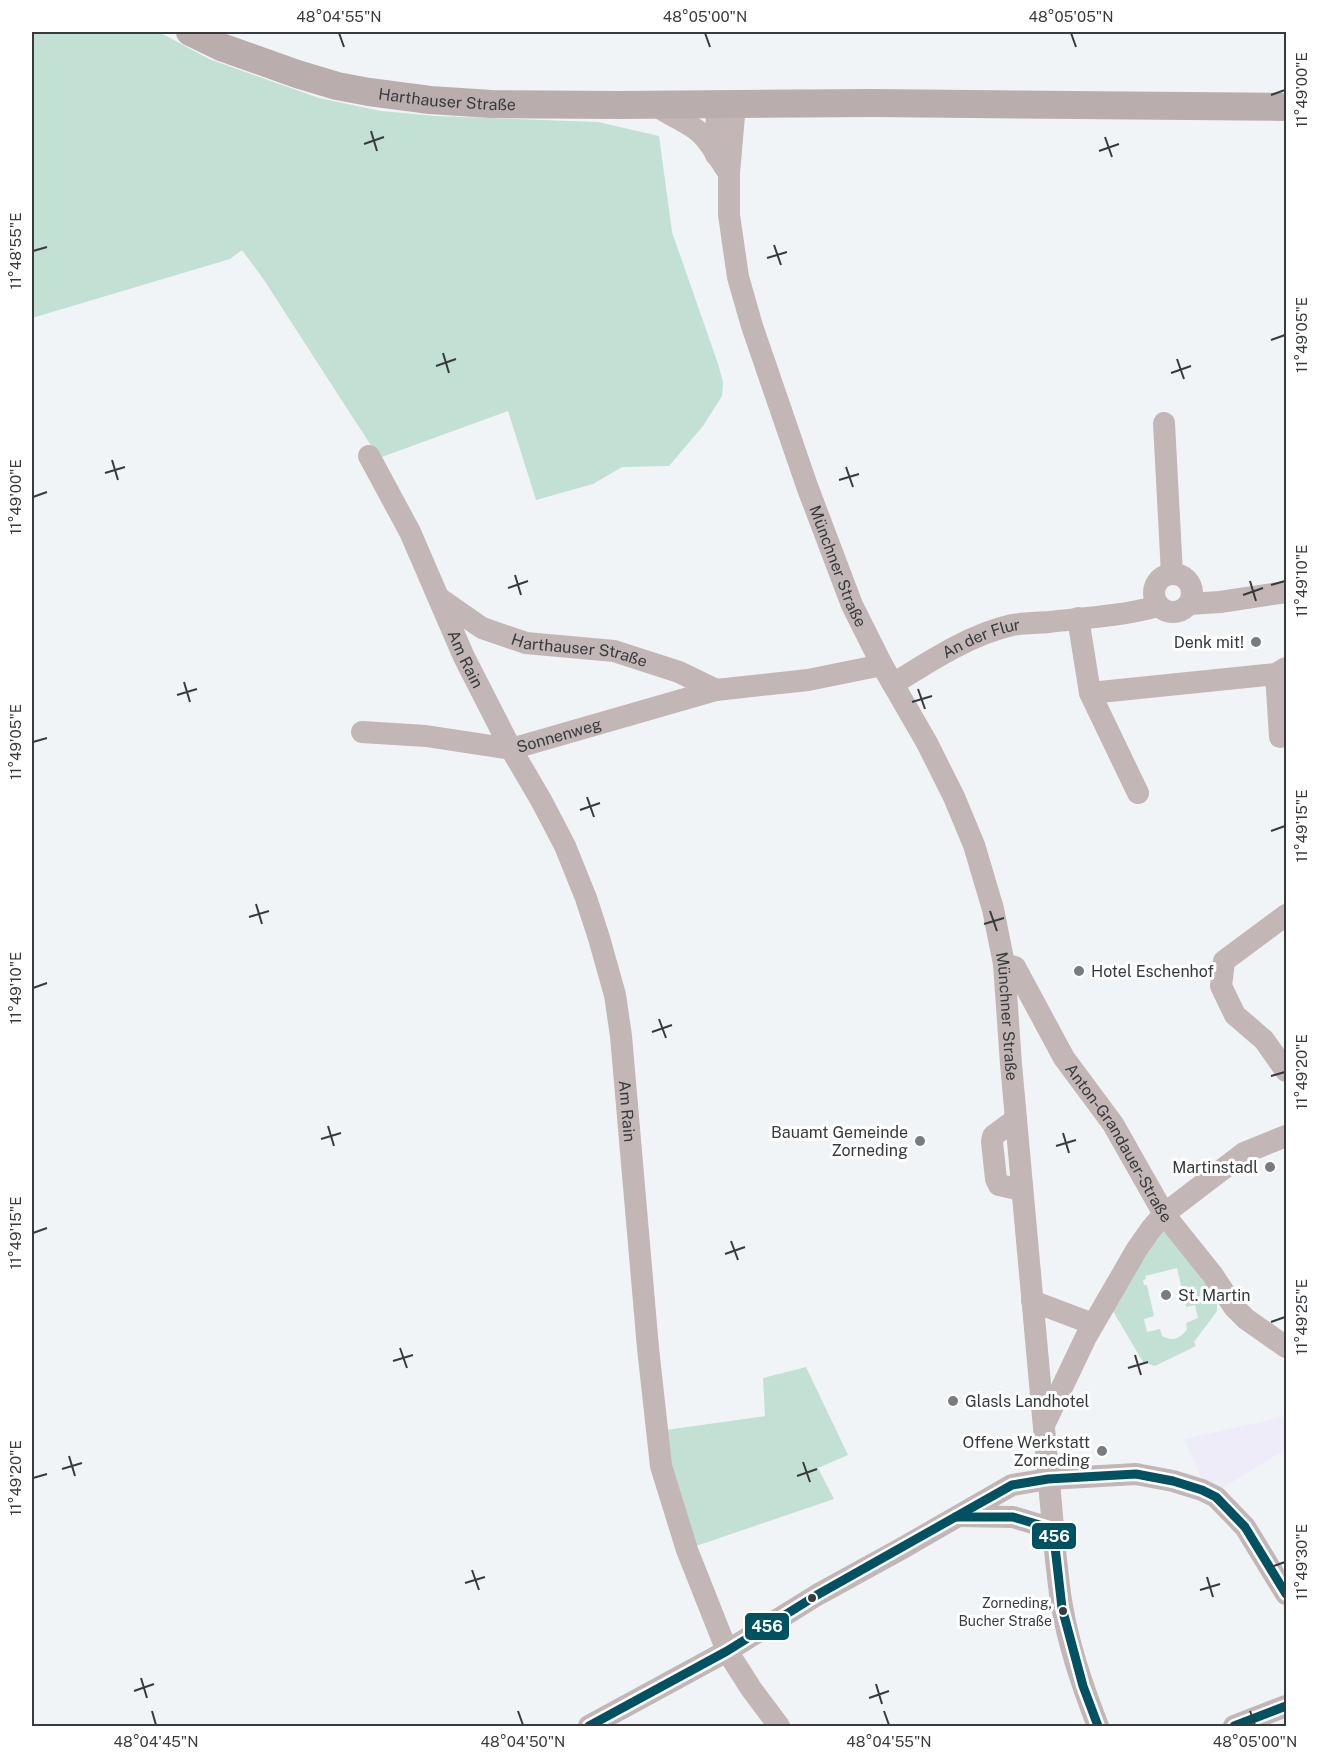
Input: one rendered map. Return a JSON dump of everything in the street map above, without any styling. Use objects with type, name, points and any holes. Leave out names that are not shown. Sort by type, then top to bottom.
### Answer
[{"type":"main road","name":"Harthauser Straße","points":[[190,32],[221,47],[337,86],[430,100],[491,104],[873,103],[1287,107]]},
{"type":"street","points":[[653,104],[694,128],[703,136],[723,164]]},
{"type":"street","name":"Münchner Straße","points":[[726,104],[723,164],[734,255],[752,326],[807,486],[852,605],[887,674],[927,743],[966,825],[988,889],[999,936],[1004,964],[1043,1426],[1062,1608],[1083,1686],[1098,1726]]},
{"type":"street","points":[[1164,423],[1172,574]]},
{"type":"street","points":[[369,456],[410,532],[439,598]]},
{"type":"street","points":[[1158,606],[1154,589],[1161,578],[1172,574],[1185,578],[1190,583],[1192,590],[1189,604]]},
{"type":"street","name":"An der Flur","points":[[887,674],[932,660],[993,631],[1015,625],[1140,611],[1158,606],[1174,613],[1189,604],[1287,592]]},
{"type":"street","name":"Harthauser Straße","points":[[439,598],[482,628],[526,643],[614,651],[679,672],[716,690]]},
{"type":"street","name":"Am Rain","points":[[439,598],[464,657],[511,749],[565,846],[593,920],[615,996],[621,1036],[648,1348],[661,1466],[687,1550],[727,1651],[779,1726]]},
{"type":"street","points":[[1078,618],[1090,693],[1138,793]]},
{"type":"street","points":[[1090,693],[1281,671],[1280,737]]},
{"type":"street","points":[[716,690],[887,674]]},
{"type":"street","name":"Sonnenweg","points":[[362,732],[426,736],[511,749],[716,690]]},
{"type":"street","points":[[1287,915],[1224,961],[1221,986],[1235,1015],[1264,1040],[1287,1071]]},
{"type":"street","name":"Anton-Grandauer-Straße","points":[[1004,964],[1015,967],[1064,1058],[1113,1124],[1164,1214],[1137,1249],[1093,1324],[1043,1426]]},
{"type":"street","points":[[1287,1136],[1244,1153],[1218,1179],[1164,1214],[1212,1274],[1234,1307],[1246,1319],[1287,1347]]},
{"type":"street","points":[[1032,1301],[1093,1324]]},
{"type":"street","points":[[589,1726],[727,1651],[817,1595],[1012,1485],[1048,1479],[1136,1474],[1173,1480],[1216,1497],[1245,1527],[1287,1594]]},
{"type":"street","points":[[958,1516],[1014,1517],[1053,1528]]},
{"type":"street","points":[[1234,1726],[1287,1706]]},
{"type":"shaded area","points":[[1286,1416],[1286,1449],[1218,1491],[1203,1482],[1184,1439]]},
{"type":"green space","points":[[32,32],[159,32],[209,59],[319,98],[381,111],[436,116],[598,122],[659,136],[672,232],[718,364],[723,382],[722,396],[703,426],[669,466],[622,467],[593,484],[536,500],[508,411],[379,458],[264,280],[242,250],[230,259],[32,318]]},
{"type":"green space","points":[[1162,1230],[1170,1231],[1217,1301],[1217,1311],[1194,1342],[1196,1346],[1155,1366],[1143,1362],[1110,1306]],"holes":[[[1177,1268],[1186,1307],[1195,1305],[1198,1318],[1186,1323],[1187,1330],[1178,1337],[1170,1339],[1162,1336],[1160,1329],[1147,1332],[1144,1319],[1154,1316],[1147,1285],[1144,1285],[1145,1276]]]},
{"type":"green space","points":[[806,1367],[848,1455],[818,1468],[834,1499],[696,1546],[671,1473],[666,1430],[765,1416],[763,1378]]},
{"type":"transit line","name":"456","points":[[589,1726],[727,1651],[817,1595],[1012,1485],[1048,1479],[1136,1474],[1173,1481],[1202,1490],[1216,1497],[1245,1527],[1286,1594]]},
{"type":"transit line","name":"456","points":[[956,1517],[1013,1517],[1053,1529],[1062,1608],[1083,1686],[1098,1726]]},
{"type":"transit line","name":"456","points":[[1234,1726],[1286,1706]]},
{"type":"place","name":"Denk mit!","points":[[1256,642]]},
{"type":"place","name":"Hotel Eschenhof","points":[[1079,971]]},
{"type":"place","name":"Bauamt Gemeinde Zorneding","points":[[920,1141]]},
{"type":"place","name":"Martinstadl","points":[[1270,1167]]},
{"type":"place","name":"St. Martin","points":[[1166,1295]]},
{"type":"place","name":"Glasls Landhotel","points":[[953,1401]]},
{"type":"place","name":"Offene Werkstatt Zorneding","points":[[1102,1451]]},
{"type":"place","name":"Zorneding, Bucher Straße","points":[[1063,1611]]}]
